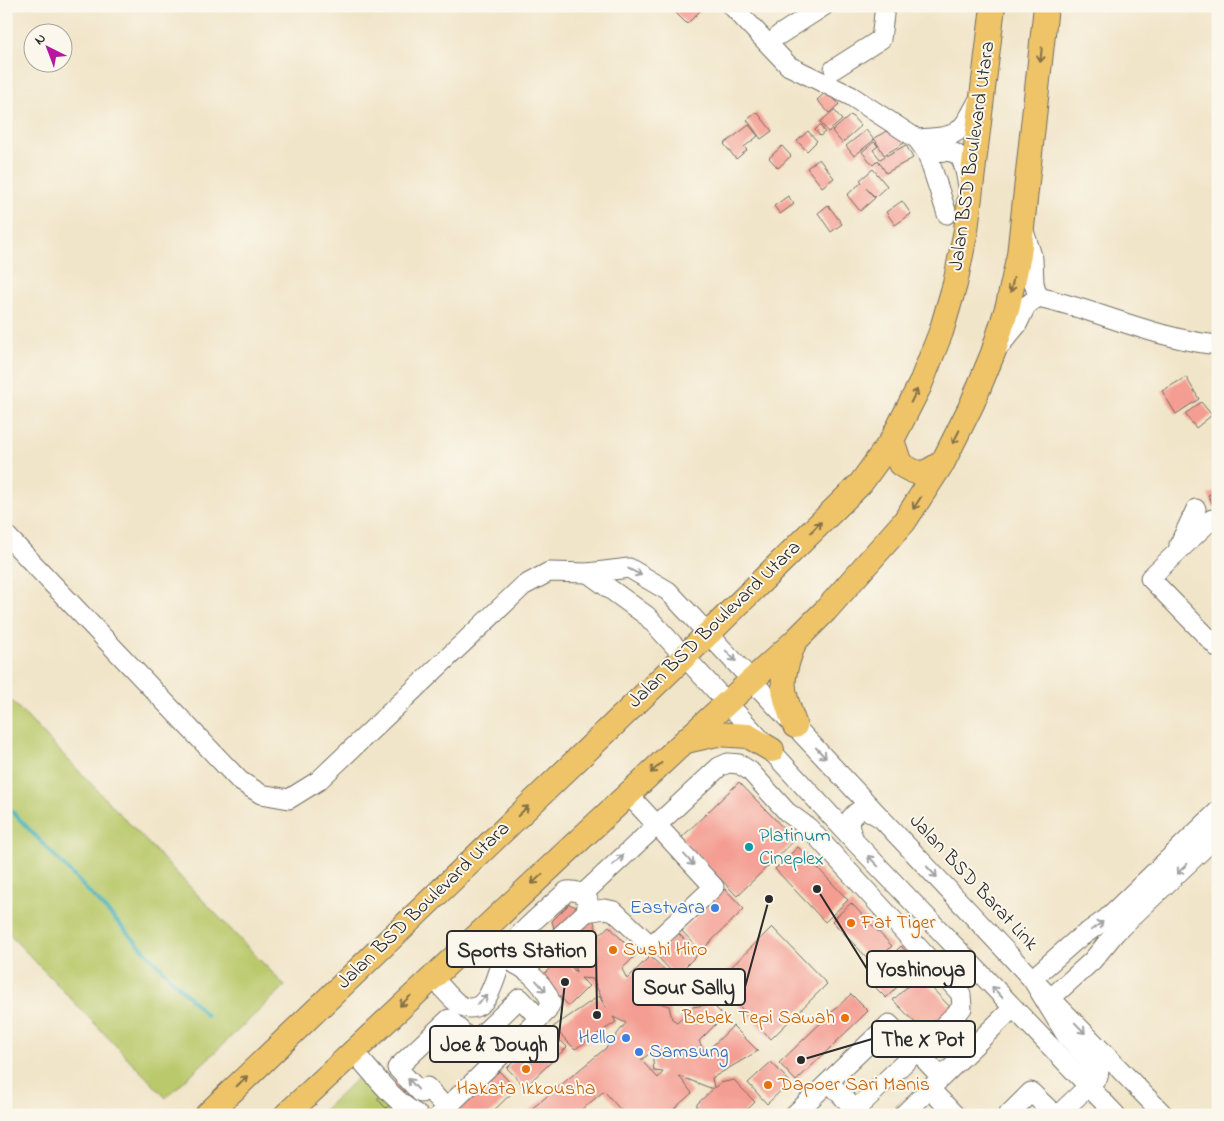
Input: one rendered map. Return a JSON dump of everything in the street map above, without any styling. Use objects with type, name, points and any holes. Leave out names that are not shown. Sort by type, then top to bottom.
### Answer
[{"type":"main road","name":"Jalan BSD Boulevard Utara","points":[[207,1115],[709,633],[861,483],[892,440],[920,384],[941,332],[957,275],[970,200],[994,6]]},
{"type":"main road","points":[[286,1115],[352,1050],[795,641],[904,522],[943,462],[972,404],[993,353],[1008,304],[1019,255],[1046,6]]},
{"type":"main road","points":[[892,440],[900,464],[913,472],[924,474],[943,462]]},
{"type":"main road","points":[[795,641],[783,671],[784,694],[795,726]]},
{"type":"main road","points":[[684,742],[717,734],[748,736],[772,750]]},
{"type":"street","points":[[732,6],[789,66],[851,96],[922,146],[946,150],[958,155],[964,166],[970,200]]},
{"type":"street","points":[[779,35],[824,6]]},
{"type":"street","points":[[834,69],[881,39],[884,6]]},
{"type":"street","points":[[922,146],[957,133],[966,123],[984,89]]},
{"type":"street","points":[[922,146],[946,214]]},
{"type":"street","points":[[1022,225],[1033,258],[1034,283],[1038,297]]},
{"type":"street","points":[[1038,297],[1076,306],[1190,342],[1218,345]]},
{"type":"street","points":[[993,353],[1017,325],[1026,306],[1038,297]]},
{"type":"street","points":[[1174,555],[1196,509]]},
{"type":"street","points":[[1212,519],[1150,578],[1218,648]]},
{"type":"street","name":"Jalan BSD Barat Link","points":[[6,535],[240,781],[261,794],[288,799],[318,781],[523,586],[549,572],[588,573],[629,568],[668,590],[1032,979],[1164,1115]]},
{"type":"street","points":[[588,573],[647,616],[728,701],[857,844],[1116,1115]]},
{"type":"street","points":[[525,969],[656,824],[719,766],[728,763],[738,764],[750,771],[787,812],[809,828],[960,994],[963,1002],[962,1008],[921,1056],[856,1113],[828,1082]]},
{"type":"street","points":[[787,812],[810,792]]},
{"type":"street","points":[[432,976],[461,1006],[470,1009],[490,994],[507,949],[567,891],[575,891],[584,903],[614,911],[648,943],[654,943],[714,887],[628,794]]},
{"type":"street","points":[[857,844],[848,828],[849,818],[854,813],[864,808],[883,820]]},
{"type":"street","points":[[1008,1115],[1032,1092],[1056,1115],[1098,1077],[1099,1071],[1066,1035],[1032,979],[1075,941],[1106,919],[1218,811]]},
{"type":"street","points":[[1051,998],[1092,961],[1116,932],[1218,835]]},
{"type":"street","points":[[921,950],[941,932]]},
{"type":"street","points":[[1075,941],[1092,961]]},
{"type":"street","points":[[503,958],[525,969],[548,994],[551,1003],[539,1018],[443,1111],[427,1087],[421,1093],[397,1068],[449,1018],[473,1043],[520,998],[539,1018]]},
{"type":"street","points":[[903,1115],[1013,1008]]},
{"type":"street","points":[[794,1115],[889,1024],[921,1056],[955,1115]]},
{"type":"street","points":[[352,1050],[392,1094],[408,1109],[418,1115]]},
{"type":"green space","points":[[6,695],[285,986],[166,1098],[6,931]]},
{"type":"green space","points":[[360,1076],[386,1103],[410,1115],[319,1115]]},
{"type":"building","points":[[683,6],[700,6],[703,8],[687,24],[676,13]]},
{"type":"building","points":[[827,91],[839,104],[829,113],[817,100]]},
{"type":"building","points":[[834,110],[842,120],[828,132],[820,122]]},
{"type":"building","points":[[757,112],[772,131],[761,139],[747,120]]},
{"type":"building","points":[[851,115],[861,126],[842,143],[832,131]]},
{"type":"building","points":[[749,125],[758,136],[744,147],[747,150],[736,159],[724,144]]},
{"type":"building","points":[[820,125],[825,132],[820,136],[815,130]]},
{"type":"building","points":[[894,127],[904,143],[884,155],[874,138]]},
{"type":"building","points":[[866,130],[874,140],[854,156],[846,146]]},
{"type":"building","points":[[808,131],[817,141],[807,151],[797,141]]},
{"type":"building","points":[[874,142],[878,146],[873,150],[880,159],[906,145],[913,158],[886,173],[878,160],[873,165],[862,152]]},
{"type":"building","points":[[782,146],[791,156],[778,168],[769,158]]},
{"type":"building","points":[[819,159],[834,178],[822,187],[807,168]]},
{"type":"building","points":[[873,169],[887,186],[875,197],[866,188],[875,198],[860,211],[847,195]]},
{"type":"building","points":[[788,196],[794,204],[780,214],[774,206]]},
{"type":"building","points":[[902,201],[911,214],[895,225],[886,212]]},
{"type":"building","points":[[828,205],[842,224],[831,232],[818,213]]},
{"type":"building","points":[[1186,377],[1199,399],[1176,414],[1162,391]]},
{"type":"building","points":[[1201,402],[1212,415],[1196,428],[1185,414]]},
{"type":"building","points":[[1218,490],[1218,505],[1214,507],[1208,495]]},
{"type":"building","points":[[739,782],[795,840],[737,896],[681,838]]},
{"type":"building","points":[[798,847],[848,900],[825,922],[775,869]]},
{"type":"building","points":[[725,889],[744,909],[701,951],[682,931]]},
{"type":"building","points":[[851,903],[892,946],[873,964],[832,921]]},
{"type":"building","points":[[569,904],[592,914],[598,936],[609,926],[636,955],[622,969],[627,979],[650,956],[677,982],[649,1000],[669,1006],[672,1019],[677,1022],[692,1007],[712,1004],[724,1016],[699,1041],[705,1053],[733,1026],[758,1051],[712,1078],[714,1088],[720,1083],[734,1080],[755,1102],[742,1115],[696,1115],[697,1104],[713,1089],[679,1076],[692,1093],[667,1115],[625,1115],[604,1091],[575,1115],[532,1115],[529,1111],[606,1048],[626,1023],[613,1017],[616,1022],[575,1049],[553,1027],[599,996],[606,1008],[593,979],[581,978],[589,986],[569,1006],[541,977],[561,957],[576,972],[570,950],[558,945],[552,921]],"holes":[[[652,1052],[654,1071],[663,1072],[658,1078],[641,1060]]]},
{"type":"building","points":[[772,927],[827,984],[771,1039],[716,982]]},
{"type":"building","points":[[678,933],[698,954],[676,976],[656,955]]},
{"type":"building","points":[[901,946],[931,978],[926,982],[953,1010],[927,1035],[893,1000],[910,984],[905,979],[886,998],[867,979]]},
{"type":"building","points":[[851,994],[868,1011],[796,1081],[779,1063]]},
{"type":"building","points":[[548,1028],[567,1047],[525,1087],[507,1068]]},
{"type":"building","points":[[771,1062],[790,1082],[767,1104],[748,1083]]},
{"type":"building","points":[[499,1071],[516,1089],[489,1115],[453,1115]]},
{"type":"building","points":[[398,1080],[407,1089],[386,1108],[377,1099]]},
{"type":"waterway","points":[[6,805],[207,1016]]},
{"type":"place","name":"Platinum Cineplex","points":[[749,847]]},
{"type":"place","name":"Yoshinoya","points":[[817,889]]},
{"type":"place","name":"Sour Sally","points":[[769,899]]},
{"type":"place","name":"Eastvara","points":[[715,908]]},
{"type":"place","name":"Fat Tiger","points":[[851,923]]},
{"type":"place","name":"Sushi Hiro","points":[[613,950]]},
{"type":"place","name":"Joe & Dough","points":[[565,982]]},
{"type":"place","name":"Sports Station","points":[[597,1015]]},
{"type":"place","name":"Bebek Tepi Sawah","points":[[845,1018]]},
{"type":"place","name":"Hello","points":[[626,1038]]},
{"type":"place","name":"Samsung","points":[[639,1052]]},
{"type":"place","name":"The X Pot","points":[[801,1060]]},
{"type":"place","name":"Hakata Ikkousha","points":[[526,1069]]},
{"type":"place","name":"Dapoer Sari Manis","points":[[768,1085]]}]
